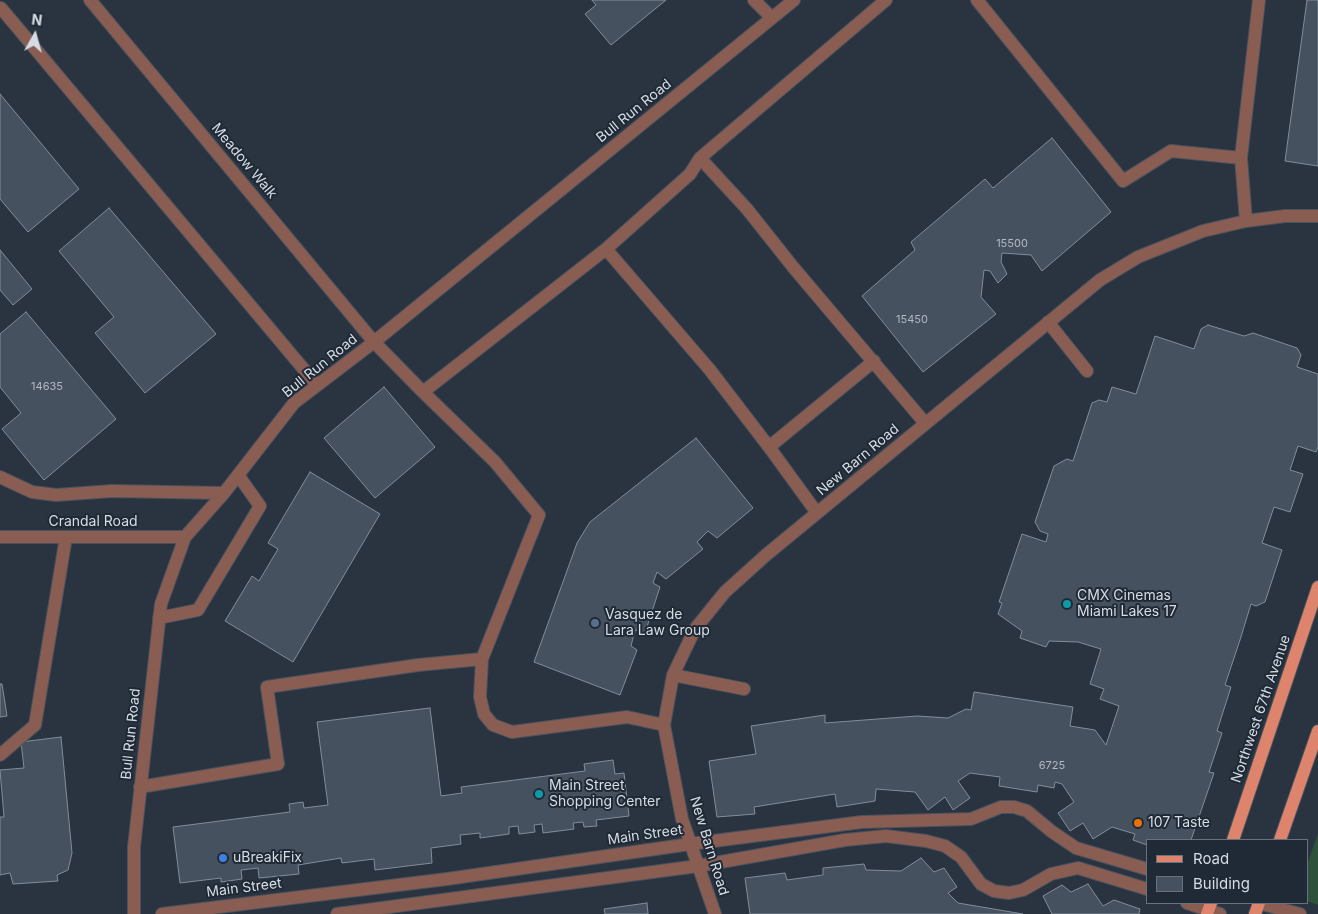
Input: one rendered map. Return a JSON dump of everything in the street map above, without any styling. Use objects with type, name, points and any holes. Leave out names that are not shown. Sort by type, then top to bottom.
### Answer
[{"type":"main road","name":"Northwest 67th Avenue","points":[[1233,839],[1318,587]]},
{"type":"main road","points":[[1280,839],[1318,731]]},
{"type":"street","name":"Meadow Walk","points":[[90,0],[374,342],[495,462],[539,515],[482,659]]},
{"type":"street","points":[[754,0],[772,18]]},
{"type":"street","name":"Bull Run Road","points":[[134,914],[134,847],[161,604],[185,537],[224,493],[294,403],[374,342],[794,0]]},
{"type":"street","points":[[423,392],[606,248],[690,174],[700,158],[886,0]]},
{"type":"street","points":[[977,0],[1123,182],[1171,151],[1241,158]]},
{"type":"street","points":[[1246,221],[1241,158],[1259,0]]},
{"type":"street","points":[[1,8],[317,385]]},
{"type":"street","points":[[700,158],[747,209],[793,267],[925,423]]},
{"type":"street","name":"New Barn Road","points":[[715,914],[682,820],[664,725],[673,676],[695,629],[725,592],[925,423],[1100,280],[1138,257],[1188,236],[1246,221],[1285,216],[1318,216]]},
{"type":"street","points":[[606,248],[710,370],[817,513]]},
{"type":"street","points":[[1048,322],[1087,371]]},
{"type":"street","points":[[769,447],[874,361]]},
{"type":"street","points":[[160,618],[198,610],[260,506],[238,475]]},
{"type":"street","points":[[0,477],[32,492],[56,495],[112,491],[224,493]]},
{"type":"street","name":"Crandal Road","points":[[0,537],[185,537]]},
{"type":"street","points":[[0,755],[35,725],[66,537]]},
{"type":"street","points":[[140,787],[278,764],[266,686],[418,665],[482,659],[480,698],[484,714],[493,725],[512,732],[627,717],[664,725]]},
{"type":"street","points":[[673,676],[744,689]]},
{"type":"street","name":"Main Street","points":[[162,914],[447,879],[690,844],[862,822],[971,819],[1001,807],[1014,807],[1027,811],[1076,848],[1146,869]]},
{"type":"street","points":[[337,914],[698,866],[845,840],[886,836],[926,841],[945,846],[961,858],[981,884],[994,891],[1009,893],[1023,890],[1051,874],[1078,868],[1146,889]]},
{"type":"street","points":[[1190,904],[1211,910]]},
{"type":"street","points":[[1262,904],[1300,914]]},
{"type":"green space","points":[[1318,833],[1318,905],[1308,901],[1308,862]]},
{"type":"building","points":[[592,0],[666,0],[611,45],[585,14],[596,5]]},
{"type":"building","points":[[1307,0],[1318,0],[1318,166],[1285,161]]},
{"type":"building","points":[[0,94],[79,189],[28,232],[0,199]]},
{"type":"building","points":[[1052,138],[1111,212],[1042,271],[1031,255],[1002,253],[1001,262],[1007,274],[998,283],[990,271],[984,270],[981,297],[996,314],[923,372],[862,296],[915,250],[911,242],[985,179],[993,188]]},
{"type":"building","points":[[109,208],[216,334],[145,393],[95,333],[114,317],[59,251]]},
{"type":"building","points":[[0,250],[32,289],[13,305],[0,290]]},
{"type":"building","points":[[26,312],[116,419],[44,480],[2,429],[21,413],[0,387],[0,334]]},
{"type":"building","points":[[1208,325],[1244,336],[1253,333],[1297,348],[1301,355],[1297,367],[1318,374],[1318,447],[1316,452],[1298,446],[1290,470],[1303,474],[1290,512],[1274,507],[1262,543],[1282,550],[1265,602],[1256,606],[1251,604],[1225,685],[1231,687],[1217,731],[1222,733],[1209,772],[1214,773],[1191,839],[1146,839],[1146,845],[1133,840],[1135,834],[1112,827],[1093,839],[1083,823],[1070,831],[1058,813],[1074,802],[1062,784],[1055,782],[1054,788],[1038,785],[1037,792],[999,786],[1000,777],[970,773],[958,781],[970,798],[953,810],[945,797],[928,810],[915,792],[876,789],[875,801],[837,807],[835,794],[754,807],[755,814],[717,817],[709,761],[756,754],[751,726],[825,715],[825,723],[917,716],[948,718],[966,709],[971,710],[974,692],[1073,707],[1070,726],[1095,730],[1106,745],[1119,706],[1100,699],[1104,689],[1090,684],[1101,649],[1078,642],[1049,641],[1046,647],[1020,638],[1022,631],[998,614],[1002,603],[999,602],[1022,534],[1046,542],[1048,534],[1040,531],[1035,522],[1054,466],[1067,459],[1073,461],[1092,403],[1099,400],[1107,402],[1112,387],[1136,394],[1155,336],[1194,349],[1201,329]]},
{"type":"building","points":[[384,387],[435,447],[375,498],[324,438]]},
{"type":"building","points":[[696,438],[753,508],[717,538],[708,531],[697,542],[703,549],[666,579],[657,572],[653,583],[660,587],[645,633],[635,630],[631,646],[637,650],[620,695],[534,662],[577,543],[590,522]]},
{"type":"building","points":[[310,472],[380,514],[293,662],[225,621],[252,576],[259,581],[278,549],[268,543]]},
{"type":"building","points":[[0,684],[2,684],[7,716],[0,717]]},
{"type":"building","name":"Main Street Shopping Center","points":[[430,708],[441,796],[462,793],[461,787],[585,771],[584,764],[613,760],[615,774],[624,773],[629,816],[596,820],[597,826],[584,827],[583,822],[573,823],[574,829],[543,833],[542,824],[534,825],[535,832],[519,834],[518,826],[509,827],[509,834],[480,838],[480,833],[460,835],[461,844],[431,848],[432,863],[375,870],[374,859],[342,863],[341,858],[298,865],[299,874],[259,878],[258,868],[241,870],[242,879],[221,882],[221,878],[180,883],[173,827],[290,812],[289,804],[303,802],[304,808],[328,805],[317,722]]},
{"type":"building","points":[[61,737],[72,853],[68,870],[57,875],[58,881],[13,884],[10,873],[0,875],[0,817],[4,817],[0,770],[24,768],[21,742]]},
{"type":"building","points":[[921,858],[934,872],[944,868],[957,887],[948,893],[958,903],[1023,914],[750,914],[745,878],[785,873],[787,880],[823,875],[823,868],[864,864],[866,870],[901,871]]},
{"type":"building","points":[[1088,884],[1103,906],[1114,900],[1140,909],[1139,914],[1052,914],[1043,896],[1062,885],[1071,892]]},
{"type":"building","points":[[647,903],[648,914],[605,914],[604,909]]},
{"type":"place","name":"CMX Cinemas Miami Lakes 17","points":[[1067,604]]},
{"type":"place","name":"Vasquez de Lara Law Group","points":[[595,623]]},
{"type":"place","name":"Main Street Shopping Center","points":[[539,794]]},
{"type":"place","name":"107 Taste","points":[[1138,823]]},
{"type":"place","name":"uBreakiFix","points":[[223,858]]}]
